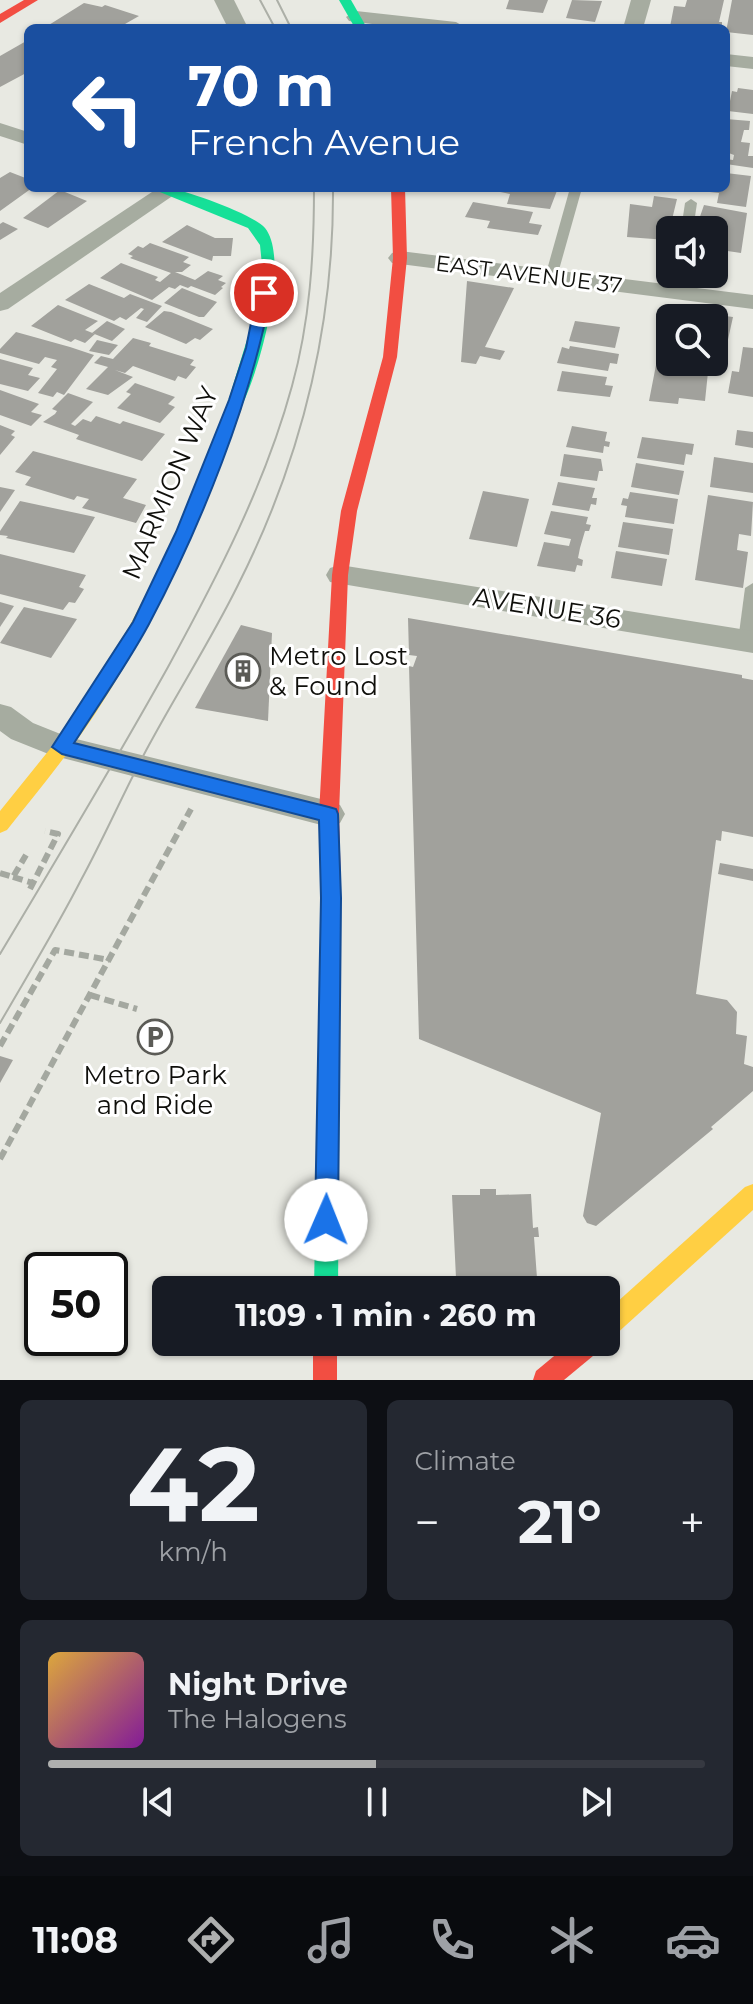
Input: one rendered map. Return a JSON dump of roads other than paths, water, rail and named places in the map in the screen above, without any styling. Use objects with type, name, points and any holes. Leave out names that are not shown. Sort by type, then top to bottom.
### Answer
[{"type":"main road","points":[[0,19],[32,0]]},
{"type":"main road","name":"MARMION WAY","points":[[0,825],[62,747],[140,624],[217,453],[254,348],[269,265],[268,245],[258,228],[173,192]]},
{"type":"main road","points":[[326,1276],[331,898],[329,814],[340,575],[349,511],[390,357],[400,258],[398,192]]},
{"type":"main road","points":[[620,1315],[753,1195]]},
{"type":"main road","points":[[325,1356],[325,1380]]},
{"type":"main road","points":[[545,1380],[573,1356]]},
{"type":"street","points":[[224,0],[236,24]]},
{"type":"street","points":[[634,24],[641,0]]},
{"type":"street","points":[[354,15],[425,24]]},
{"type":"street","points":[[730,60],[753,63]]},
{"type":"street","points":[[0,129],[24,138]]},
{"type":"street","points":[[0,304],[162,192]]},
{"type":"street","name":"EAST AVENUE 37","points":[[400,258],[551,277],[656,282]]},
{"type":"street","name":"EAST AVENUE 37","points":[[697,288],[753,302]]},
{"type":"street","name":"AVENUE 36","points":[[340,575],[750,642]]},
{"type":"street","points":[[0,715],[22,731],[62,747],[329,814]]},
{"type":"lane","points":[[551,277],[575,192]]},
{"type":"lane","points":[[689,216],[691,203]]},
{"type":"lane","points":[[750,642],[753,588]]},
{"type":"tram line","points":[[260,0],[273,24]]},
{"type":"tram line","points":[[277,0],[289,24]]},
{"type":"tram line","points":[[0,954],[168,667],[222,565],[254,495],[281,423],[303,337],[312,263],[314,192]]},
{"type":"tram line","points":[[0,1023],[62,916],[149,745],[228,605],[280,490],[310,392],[320,343],[332,240],[333,192]]},
{"type":"place","name":"Metro Lost & Found","points":[[243,671]]},
{"type":"place","name":"Metro Park and Ride","points":[[155,1037]]}]
